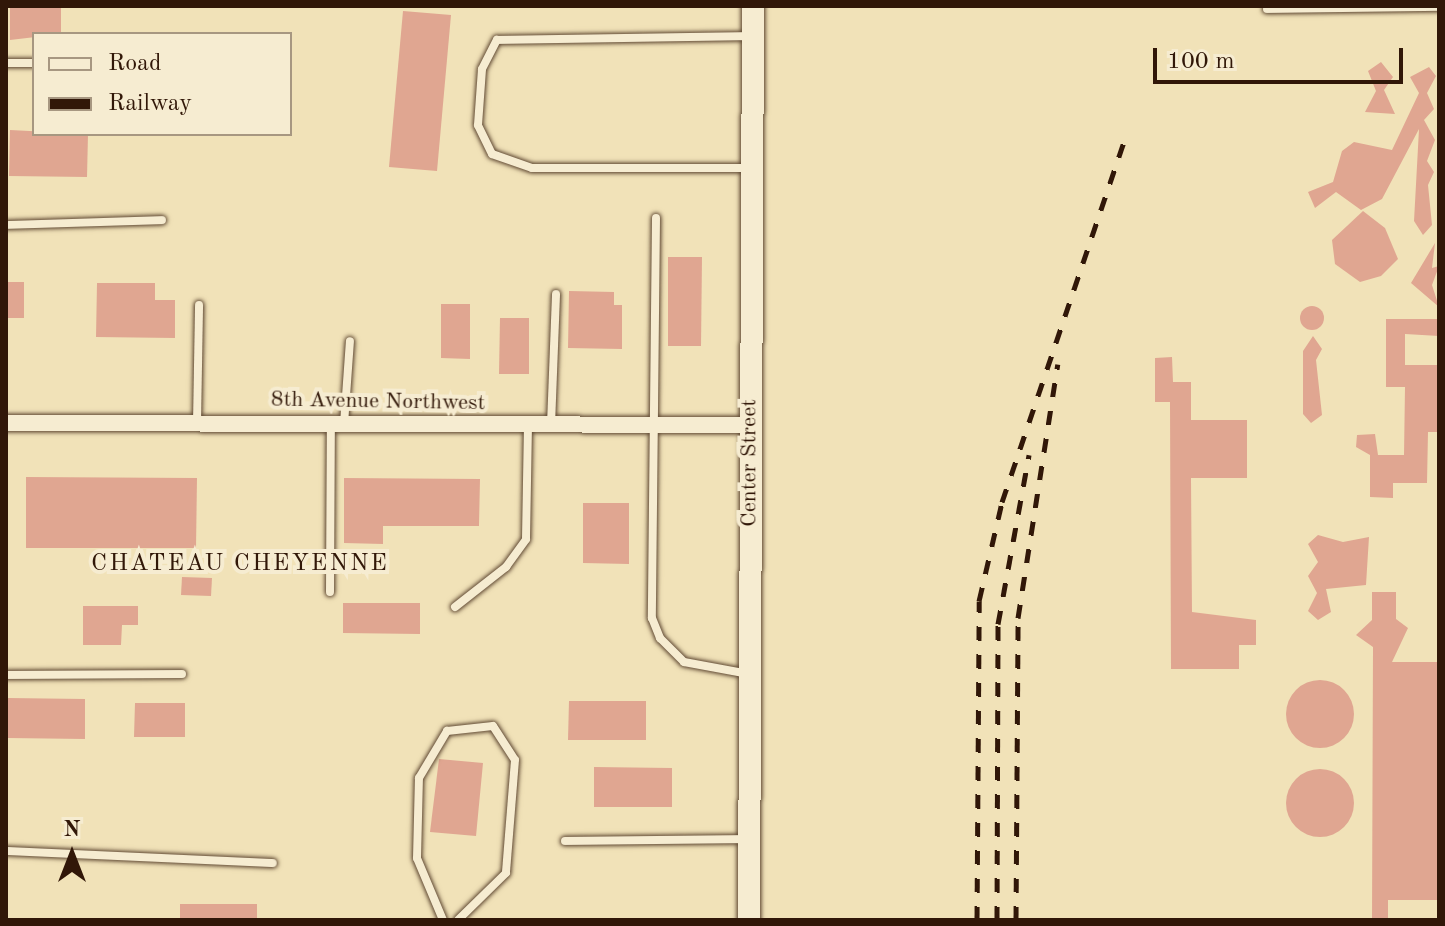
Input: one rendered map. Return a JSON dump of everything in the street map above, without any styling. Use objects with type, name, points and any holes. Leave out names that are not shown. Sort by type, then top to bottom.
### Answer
[{"type":"main road","name":"Center Street","points":[[749,920],[753,6]]},
{"type":"street","name":"8th Avenue Northwest","points":[[6,423],[551,427],[750,425]]},
{"type":"lane","points":[[1267,9],[1439,7]]},
{"type":"lane","points":[[750,168],[532,168],[492,154],[478,125],[482,69],[497,40],[751,36]]},
{"type":"lane","points":[[6,63],[32,63]]},
{"type":"lane","points":[[656,218],[652,618],[660,638],[684,662],[750,674]]},
{"type":"lane","points":[[6,225],[162,220]]},
{"type":"lane","points":[[551,427],[556,294]]},
{"type":"lane","points":[[197,423],[199,305]]},
{"type":"lane","points":[[330,592],[337,424],[350,341]]},
{"type":"lane","points":[[455,607],[506,567],[526,539],[528,425]]},
{"type":"lane","points":[[6,675],[182,674]]},
{"type":"lane","points":[[443,920],[417,858],[419,778],[447,731],[493,726],[515,760],[506,873],[458,920]]},
{"type":"lane","points":[[565,841],[749,839]]},
{"type":"lane","points":[[6,851],[273,863]]},
{"type":"building","points":[[10,6],[61,6],[61,32],[32,32],[32,37],[10,40]]},
{"type":"building","points":[[403,11],[451,15],[437,171],[389,167]]},
{"type":"building","points":[[1381,62],[1393,77],[1384,90],[1395,114],[1365,112],[1376,91],[1368,71]]},
{"type":"building","points":[[1429,67],[1436,76],[1427,93],[1434,109],[1424,120],[1435,140],[1427,161],[1434,172],[1428,185],[1432,225],[1423,235],[1414,221],[1419,129],[1382,199],[1361,210],[1336,192],[1315,208],[1308,192],[1333,182],[1342,151],[1354,142],[1392,150],[1419,93],[1410,77]]},
{"type":"building","points":[[10,130],[32,131],[32,136],[88,136],[87,177],[9,176]]},
{"type":"building","points":[[1363,211],[1385,228],[1398,259],[1381,276],[1360,282],[1335,264],[1332,240]]},
{"type":"building","points":[[1435,243],[1432,268],[1439,266],[1432,285],[1439,307],[1411,283]]},
{"type":"building","points":[[668,257],[702,257],[701,346],[668,346]]},
{"type":"building","points":[[6,282],[24,282],[24,318],[6,318]]},
{"type":"building","points":[[97,283],[155,283],[155,300],[175,300],[175,338],[96,337]]},
{"type":"building","points":[[569,291],[614,292],[614,305],[622,305],[622,349],[568,348]]},
{"type":"building","points":[[441,304],[470,304],[470,359],[441,358]]},
{"type":"building","points":[[1312,306],[1321,309],[1324,318],[1321,327],[1312,330],[1303,327],[1300,318],[1303,309]]},
{"type":"building","points":[[500,318],[529,318],[529,374],[499,374]]},
{"type":"building","points":[[1386,319],[1439,319],[1439,336],[1405,334],[1405,365],[1439,365],[1439,432],[1428,432],[1427,483],[1393,483],[1393,498],[1370,497],[1370,455],[1356,447],[1357,435],[1375,434],[1378,455],[1404,455],[1405,387],[1386,387]]},
{"type":"building","points":[[1313,336],[1322,349],[1316,360],[1322,415],[1311,423],[1303,414],[1303,351]]},
{"type":"building","points":[[1172,357],[1173,382],[1191,382],[1191,420],[1247,420],[1247,478],[1191,478],[1192,612],[1256,620],[1256,645],[1239,645],[1239,669],[1171,669],[1170,402],[1155,402],[1155,358]]},
{"type":"building","points":[[26,477],[197,478],[196,548],[26,548]]},
{"type":"building","points":[[344,478],[480,479],[479,526],[383,526],[383,544],[344,543]]},
{"type":"building","points":[[583,503],[629,503],[629,564],[583,563]]},
{"type":"building","points":[[1318,535],[1343,542],[1369,537],[1366,585],[1326,589],[1331,612],[1318,620],[1308,611],[1317,593],[1308,576],[1318,562],[1308,544]]},
{"type":"building","points":[[182,577],[212,578],[211,596],[181,595]]},
{"type":"building","points":[[1372,592],[1396,592],[1396,619],[1408,628],[1392,662],[1439,662],[1439,900],[1388,900],[1388,920],[1372,920],[1373,647],[1356,635],[1372,620]]},
{"type":"building","points":[[343,603],[420,603],[420,634],[343,633]]},
{"type":"building","points":[[83,606],[138,606],[138,625],[122,625],[121,645],[83,645]]},
{"type":"building","points":[[1320,680],[1333,682],[1344,690],[1352,701],[1352,727],[1344,738],[1333,746],[1320,748],[1307,746],[1296,738],[1288,727],[1286,714],[1288,701],[1296,690],[1307,682]]},
{"type":"building","points":[[8,698],[85,699],[85,739],[8,738]]},
{"type":"building","points":[[569,701],[646,701],[646,740],[568,740]]},
{"type":"building","points":[[135,703],[185,703],[185,737],[134,737]]},
{"type":"building","points":[[439,759],[483,763],[476,836],[430,832]]},
{"type":"building","points":[[594,767],[672,768],[672,807],[594,807]]},
{"type":"building","points":[[1320,769],[1344,779],[1354,803],[1344,827],[1320,837],[1296,827],[1286,803],[1296,779]]},
{"type":"building","points":[[180,904],[257,904],[257,920],[180,920]]},
{"type":"railway","points":[[977,920],[979,601],[1002,502],[1125,138]]},
{"type":"railway","points":[[1016,920],[1018,618],[1058,364]]},
{"type":"railway","points":[[997,920],[998,624],[1029,455]]},
{"type":"district","name":"CHATEAU CHEYENNE","points":[[240,565]]}]
